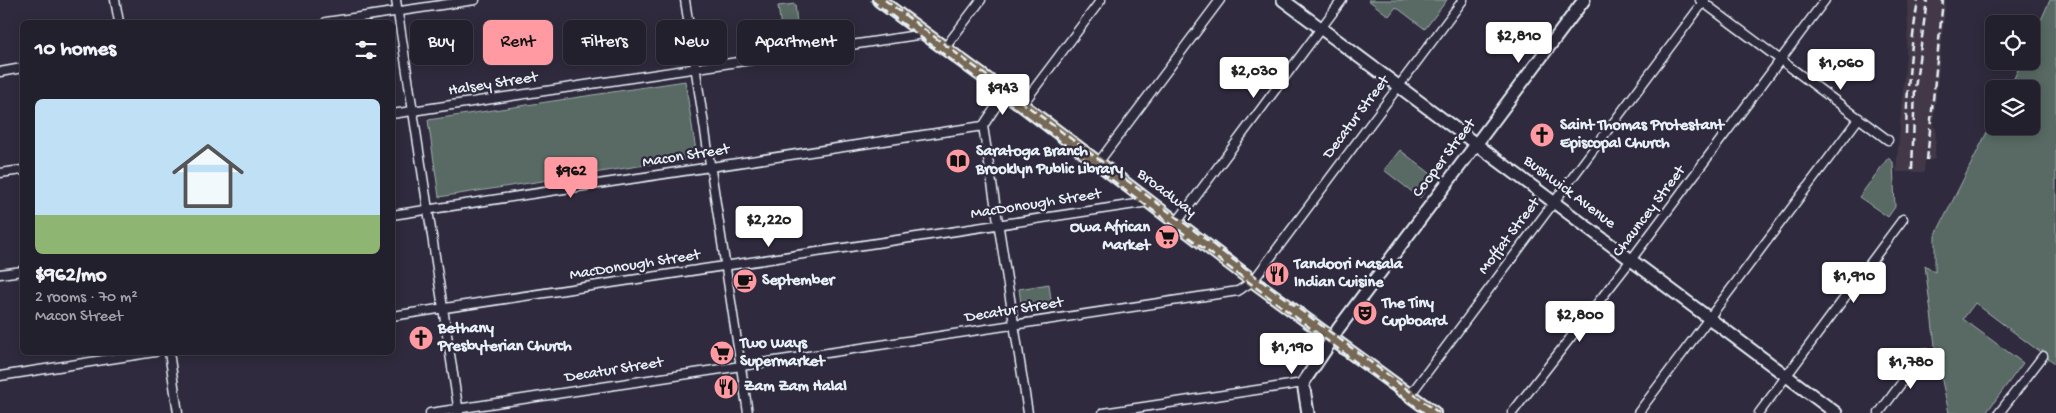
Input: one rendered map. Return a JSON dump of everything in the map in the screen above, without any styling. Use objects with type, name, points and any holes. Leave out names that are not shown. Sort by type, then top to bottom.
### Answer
[{"type":"main road","name":"Broadway","points":[[879,0],[1022,105],[1253,281],[1434,413]]},
{"type":"main road","name":"Bushwick Avenue","points":[[1283,0],[1836,413]]},
{"type":"main road","name":"Cooper Street","points":[[1303,383],[1358,299],[1584,0]]},
{"type":"main road","points":[[1303,383],[1308,413]]},
{"type":"street","points":[[115,0],[119,20]]},
{"type":"street","points":[[396,0],[458,411]]},
{"type":"street","points":[[340,20],[475,0]]},
{"type":"street","points":[[685,0],[748,413]]},
{"type":"street","points":[[944,49],[981,0]]},
{"type":"street","points":[[1022,105],[1100,0]]},
{"type":"street","points":[[1098,163],[1220,0]]},
{"type":"street","points":[[1176,222],[1342,0]]},
{"type":"street","name":"Decatur Street","points":[[430,413],[458,411],[740,366],[1238,291],[1253,281],[1463,0]]},
{"type":"street","name":"Chauncey Street","points":[[1512,413],[1631,260],[1825,0]]},
{"type":"street","points":[[1702,1],[1888,140]]},
{"type":"street","name":"Moffat Street","points":[[1410,395],[1702,1]]},
{"type":"street","name":"Halsey Street","points":[[395,114],[924,34]]},
{"type":"street","points":[[0,72],[20,68]]},
{"type":"street","points":[[1005,93],[983,126],[1028,413]]},
{"type":"street","points":[[1638,413],[1858,118]]},
{"type":"street","name":"Macon Street","points":[[395,215],[983,126]]},
{"type":"street","points":[[0,173],[20,170]]},
{"type":"street","name":"MacDonough Street","points":[[395,316],[1149,202]]},
{"type":"street","points":[[1758,413],[1903,219]]},
{"type":"street","points":[[0,274],[20,271]]},
{"type":"street","points":[[1879,413],[1924,353]]},
{"type":"street","points":[[0,376],[136,355]]},
{"type":"street","points":[[169,355],[178,413]]},
{"type":"street","points":[[1999,413],[2043,356]]},
{"type":"street","points":[[1103,413],[1303,383]]},
{"type":"shaded area","points":[[1907,0],[1946,0],[1933,127],[1936,128],[1935,159],[1925,161],[1924,172],[1896,172],[1908,29]]},
{"type":"green space","points":[[1368,0],[1447,0],[1425,29],[1396,7],[1389,16]]},
{"type":"green space","points":[[2050,0],[2056,0],[2056,364],[1975,303],[1963,319],[2023,363],[1986,413],[1949,413],[1936,353],[1925,265],[1935,272],[1935,236],[1986,135],[2040,135],[2040,80],[2013,80],[2018,70],[2040,70],[2040,22]]},
{"type":"green space","points":[[795,4],[797,20],[780,20],[778,6]]},
{"type":"green space","points":[[685,81],[697,157],[439,197],[428,120]]},
{"type":"green space","points":[[1400,150],[1435,177],[1420,198],[1384,170]]},
{"type":"green space","points":[[1888,158],[1893,162],[1895,207],[1888,217],[1859,197]]},
{"type":"green space","points":[[1049,284],[1052,307],[1022,311],[1019,289]]},
{"type":"railway","points":[[871,0],[1424,413]]},
{"type":"railway","points":[[885,0],[1439,413]]},
{"type":"railway","points":[[1906,134],[1907,100],[1918,0]]},
{"type":"railway","points":[[1912,170],[1915,89],[1927,0]]},
{"type":"railway","points":[[1927,160],[1943,0]]},
{"type":"place","name":"Saint Thomas Protestant Episcopal Church","points":[[1542,135]]},
{"type":"place","name":"Saratoga Branch Brooklyn Public Library","points":[[958,161]]},
{"type":"place","name":"Owa African Market","points":[[1167,237]]},
{"type":"place","name":"Tandoori Masala Indian Cuisine","points":[[1277,274]]},
{"type":"place","name":"September","points":[[745,281]]},
{"type":"place","name":"The Tiny Cupboard","points":[[1365,313]]},
{"type":"place","name":"Bethany Presbyterian Church","points":[[421,338]]},
{"type":"place","name":"Two Ways Supermarket","points":[[722,353]]},
{"type":"place","name":"Zam Zam Halal","points":[[726,387]]}]
